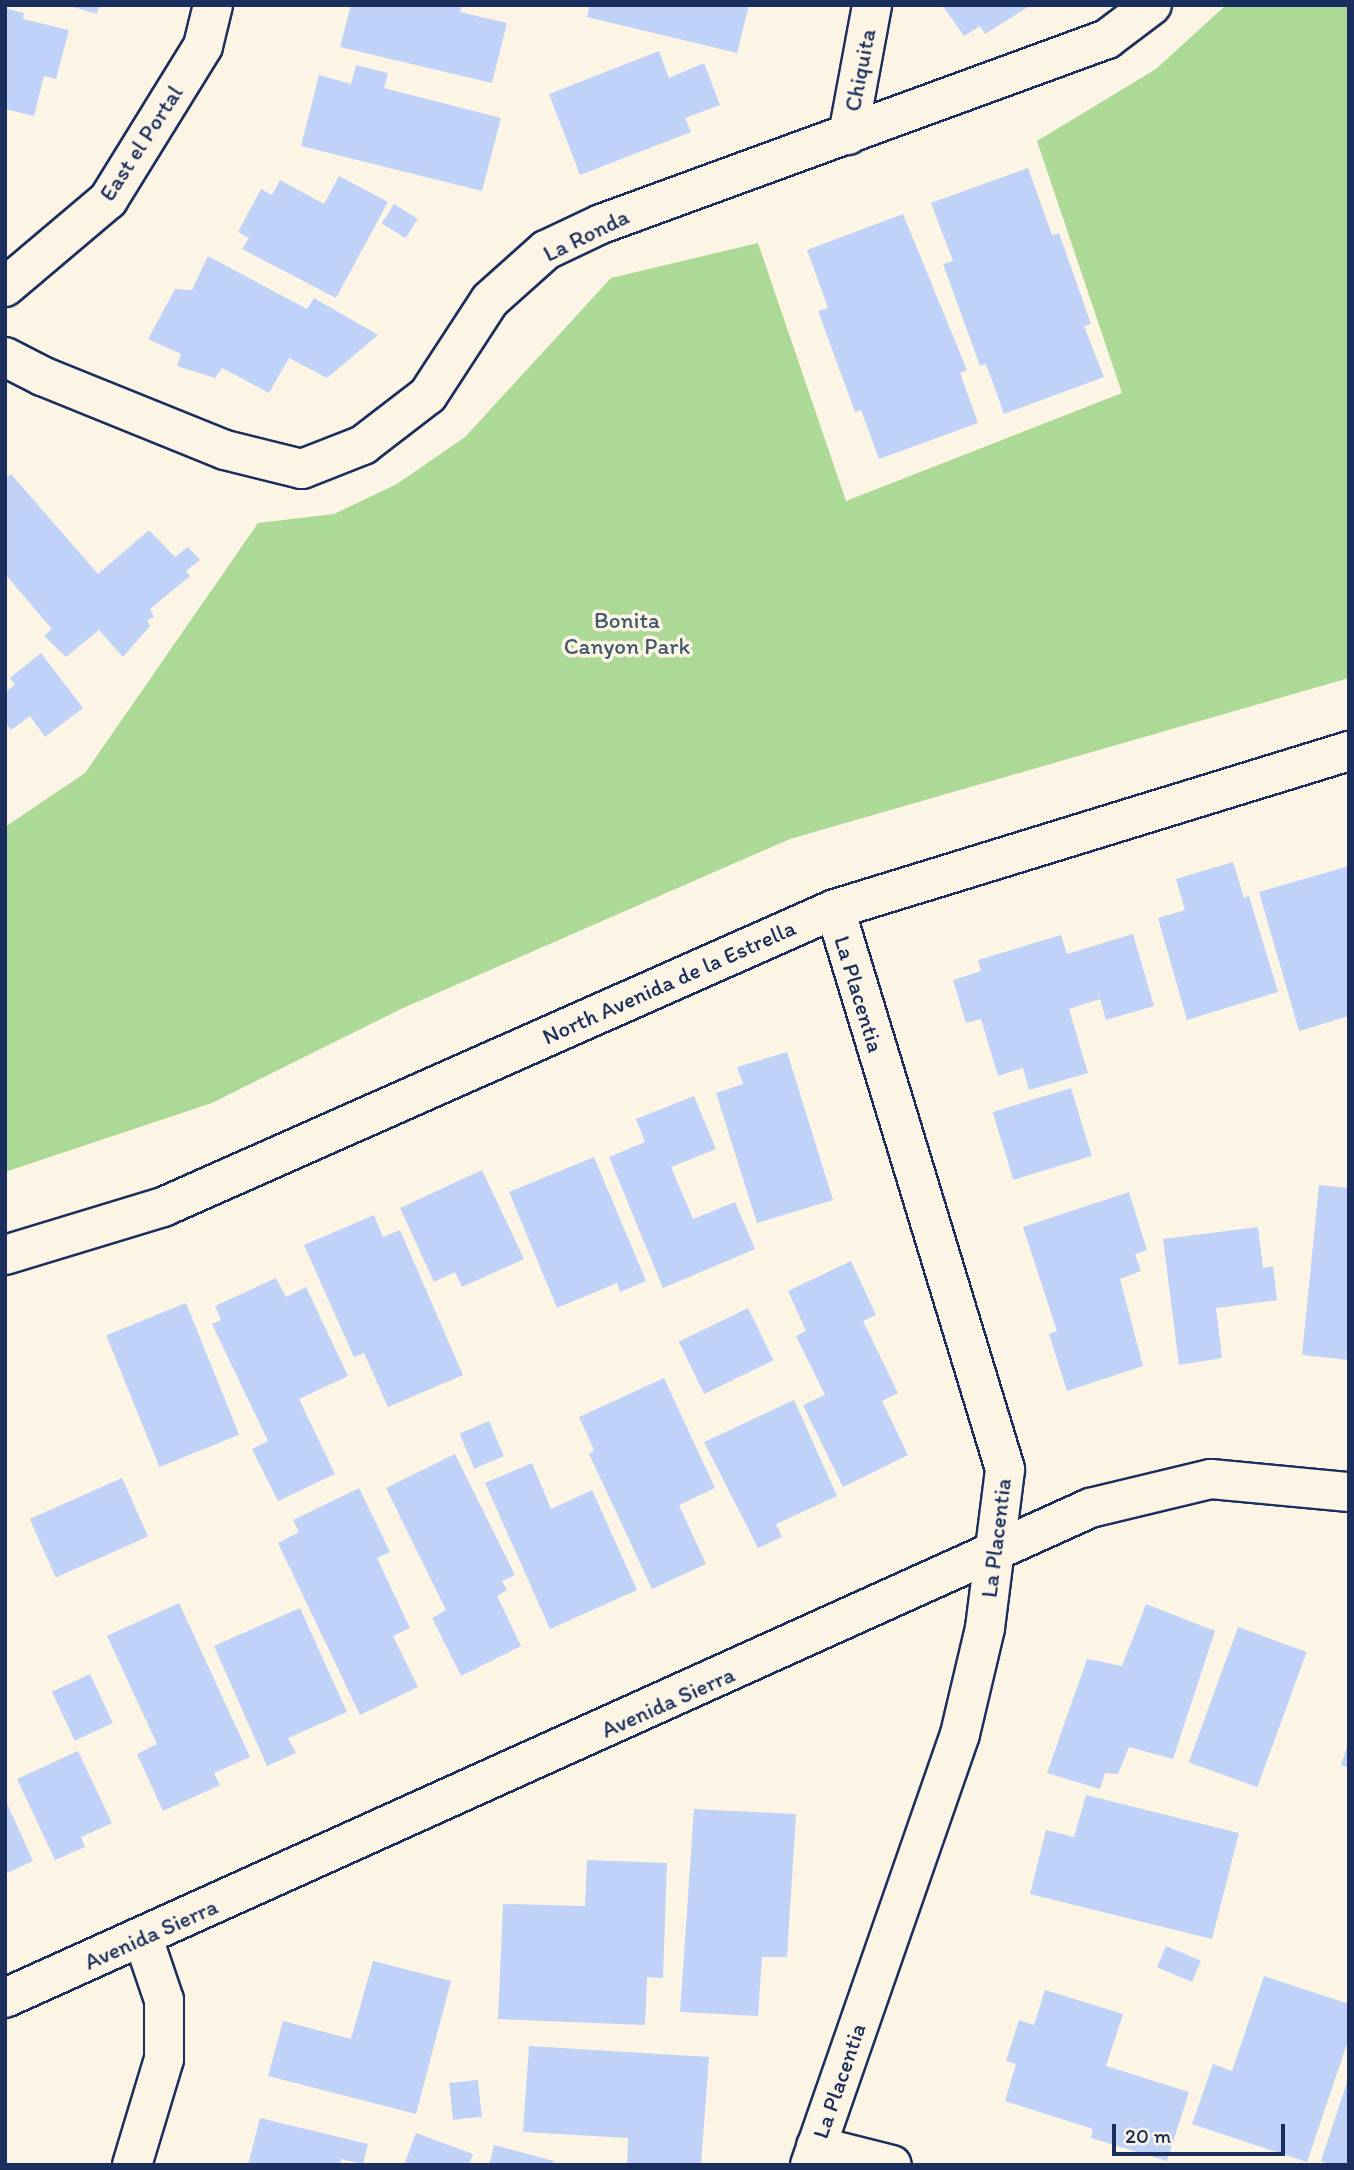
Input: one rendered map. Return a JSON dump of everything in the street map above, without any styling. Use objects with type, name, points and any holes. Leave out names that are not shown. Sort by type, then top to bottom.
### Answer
[{"type":"street","name":"East el Portal","points":[[5,287],[108,200],[203,46],[214,5]]},
{"type":"street","name":"Chiquita","points":[[848,135],[872,5]]},
{"type":"street","name":"La Ronda","points":[[5,357],[41,376],[225,450],[302,469],[363,445],[429,395],[490,300],[545,250],[601,224],[1107,39],[1152,5]]},
{"type":"street","name":"North Avenida de la Estrella","points":[[5,1255],[163,1207],[835,909],[1349,751]]},
{"type":"street","name":"La Placentia","points":[[813,2155],[960,1734],[997,1554],[1005,1469],[835,909]]},
{"type":"street","name":"Avenida Sierra","points":[[5,1998],[997,1554],[1090,1508],[1212,1479],[1349,1492]]},
{"type":"street","points":[[132,2165],[164,2059],[164,2000],[143,1938]]},
{"type":"street","points":[[813,2155],[892,2165]]},
{"type":"green space","name":"Bonita Canyon Park","points":[[1226,5],[1349,5],[1349,678],[790,839],[401,1009],[212,1103],[5,1172],[5,827],[85,773],[258,523],[334,514],[397,484],[465,437],[611,278],[758,243],[846,501],[1122,393],[1037,141],[1156,69]]},
{"type":"building","points":[[66,5],[99,5],[97,14]]},
{"type":"building","points":[[351,5],[462,5],[460,12],[507,23],[492,83],[340,47]]},
{"type":"building","points":[[590,5],[749,5],[737,53],[587,17]]},
{"type":"building","points":[[942,5],[1031,5],[985,34],[980,26],[964,36]]},
{"type":"building","points":[[5,8],[24,13],[23,19],[69,30],[56,79],[44,76],[34,116],[5,109]]},
{"type":"building","points":[[659,51],[669,78],[704,63],[720,105],[685,118],[691,132],[580,175],[549,94]]},
{"type":"building","points":[[356,65],[388,73],[384,88],[501,118],[482,191],[301,146],[319,75],[351,84]]},
{"type":"building","points":[[1028,168],[1052,235],[1059,233],[1091,324],[1084,326],[1104,377],[1004,414],[986,364],[980,366],[943,264],[953,261],[931,203]]},
{"type":"building","points":[[339,176],[388,202],[336,298],[242,249],[249,238],[238,232],[261,189],[272,195],[280,180],[324,204]]},
{"type":"building","points":[[394,204],[418,219],[406,238],[382,224]]},
{"type":"building","points":[[903,214],[967,370],[960,373],[978,423],[879,459],[861,410],[855,412],[818,311],[828,308],[807,250]]},
{"type":"building","points":[[208,256],[307,309],[314,298],[378,335],[327,378],[289,358],[269,393],[222,368],[215,378],[177,366],[181,354],[148,339],[175,289],[192,290]]},
{"type":"building","points":[[11,474],[98,574],[149,530],[175,557],[188,547],[200,560],[186,571],[190,576],[150,609],[154,617],[147,620],[150,626],[123,657],[99,630],[66,657],[44,636],[52,629],[5,574],[5,480]]},
{"type":"building","points":[[41,653],[83,708],[45,737],[30,716],[11,730],[5,721],[5,692],[15,685],[10,678]]},
{"type":"building","points":[[1233,862],[1244,898],[1249,896],[1278,992],[1187,1020],[1158,918],[1185,910],[1176,879]]},
{"type":"building","points":[[1349,866],[1349,1016],[1299,1031],[1259,892]]},
{"type":"building","points":[[1133,934],[1154,1006],[1106,1020],[1100,999],[1069,1009],[1088,1073],[1029,1090],[1023,1068],[998,1076],[981,1019],[966,1023],[953,980],[981,971],[978,960],[1061,935],[1067,954]]},
{"type":"building","points":[[787,1052],[833,1200],[757,1223],[716,1093],[743,1084],[737,1067]]},
{"type":"building","points":[[1071,1088],[1092,1156],[1013,1180],[993,1112]]},
{"type":"building","points":[[694,1096],[716,1149],[671,1167],[693,1219],[735,1202],[755,1249],[663,1288],[609,1157],[645,1142],[636,1119]]},
{"type":"building","points":[[594,1157],[646,1281],[620,1292],[617,1283],[557,1308],[509,1192]]},
{"type":"building","points":[[482,1170],[524,1259],[462,1287],[455,1272],[434,1282],[400,1208]]},
{"type":"building","points":[[1319,1185],[1349,1188],[1349,1360],[1302,1355]]},
{"type":"building","points":[[1129,1192],[1147,1250],[1135,1254],[1141,1271],[1120,1279],[1143,1366],[1067,1391],[1049,1334],[1057,1331],[1023,1227]]},
{"type":"building","points":[[374,1215],[383,1237],[400,1230],[463,1375],[388,1407],[364,1353],[354,1357],[304,1245]]},
{"type":"building","points":[[1258,1227],[1263,1268],[1273,1266],[1277,1300],[1216,1308],[1222,1358],[1179,1365],[1163,1239]]},
{"type":"building","points":[[851,1261],[876,1315],[863,1321],[898,1393],[882,1401],[908,1455],[843,1487],[803,1405],[825,1395],[796,1336],[806,1331],[788,1291]]},
{"type":"building","points":[[276,1278],[286,1297],[306,1287],[348,1376],[299,1399],[335,1474],[278,1501],[252,1449],[268,1441],[212,1324],[221,1320],[215,1306]]},
{"type":"building","points":[[186,1303],[239,1435],[159,1467],[106,1335]]},
{"type":"building","points":[[748,1308],[773,1360],[704,1394],[679,1342]]},
{"type":"building","points":[[664,1378],[715,1488],[679,1505],[706,1564],[652,1589],[589,1454],[594,1450],[579,1417]]},
{"type":"building","points":[[794,1400],[837,1496],[776,1524],[782,1537],[758,1548],[704,1442]]},
{"type":"building","points":[[489,1421],[504,1456],[474,1468],[460,1434]]},
{"type":"building","points":[[455,1454],[515,1575],[502,1581],[507,1590],[497,1596],[521,1646],[461,1676],[432,1618],[446,1610],[386,1488]]},
{"type":"building","points":[[532,1463],[551,1509],[592,1490],[637,1590],[550,1629],[485,1483]]},
{"type":"building","points":[[122,1478],[148,1536],[56,1578],[30,1519]]},
{"type":"building","points":[[359,1488],[390,1552],[377,1558],[410,1628],[393,1636],[418,1687],[360,1715],[278,1543],[299,1532],[293,1520]]},
{"type":"building","points":[[179,1603],[250,1757],[214,1773],[220,1785],[163,1811],[137,1754],[157,1744],[107,1636]]},
{"type":"building","points":[[1146,1604],[1215,1631],[1173,1759],[1129,1747],[1118,1774],[1105,1773],[1100,1789],[1047,1773],[1087,1659],[1122,1666]]},
{"type":"building","points":[[300,1608],[347,1712],[288,1738],[296,1753],[267,1766],[214,1646]]},
{"type":"building","points":[[1238,1627],[1307,1652],[1257,1787],[1189,1762]]},
{"type":"building","points":[[90,1674],[113,1723],[75,1741],[52,1692]]},
{"type":"building","points":[[1349,1744],[1349,1768],[1341,1765]]},
{"type":"building","points":[[78,1751],[112,1823],[81,1837],[85,1847],[55,1860],[17,1779]]},
{"type":"building","points":[[1086,1795],[1239,1833],[1212,1939],[1030,1894],[1046,1830],[1074,1837]]},
{"type":"building","points":[[5,1799],[33,1861],[5,1874]]},
{"type":"building","points":[[694,1809],[796,1814],[787,1957],[762,1957],[758,2016],[680,2012]]},
{"type":"building","points":[[587,1860],[667,1863],[663,1978],[647,1977],[645,2025],[498,2019],[503,1904],[585,1906]]},
{"type":"building","points":[[1166,1946],[1201,1961],[1192,1982],[1157,1967]]},
{"type":"building","points":[[373,1961],[451,1981],[416,2114],[268,2076],[283,2021],[351,2039]]},
{"type":"building","points":[[1264,1976],[1349,2004],[1349,2038],[1307,2162],[1192,2124],[1213,2064],[1232,2071]]},
{"type":"building","points":[[1045,1990],[1123,2014],[1106,2066],[1189,2092],[1167,2161],[1091,2138],[1093,2129],[1005,2101],[1016,2064],[1006,2061],[1019,2020],[1034,2025]]},
{"type":"building","points":[[529,2046],[709,2057],[701,2165],[627,2164],[628,2138],[523,2132]]},
{"type":"building","points":[[1348,2079],[1349,2165],[1332,2165],[1321,2161]]},
{"type":"building","points":[[478,2080],[482,2117],[453,2120],[449,2083]]},
{"type":"building","points":[[260,2118],[368,2144],[363,2164],[341,2159],[340,2165],[248,2165]]},
{"type":"building","points":[[416,2133],[473,2154],[469,2165],[404,2165]]},
{"type":"building","points":[[494,2145],[554,2161],[553,2165],[489,2165]]}]
